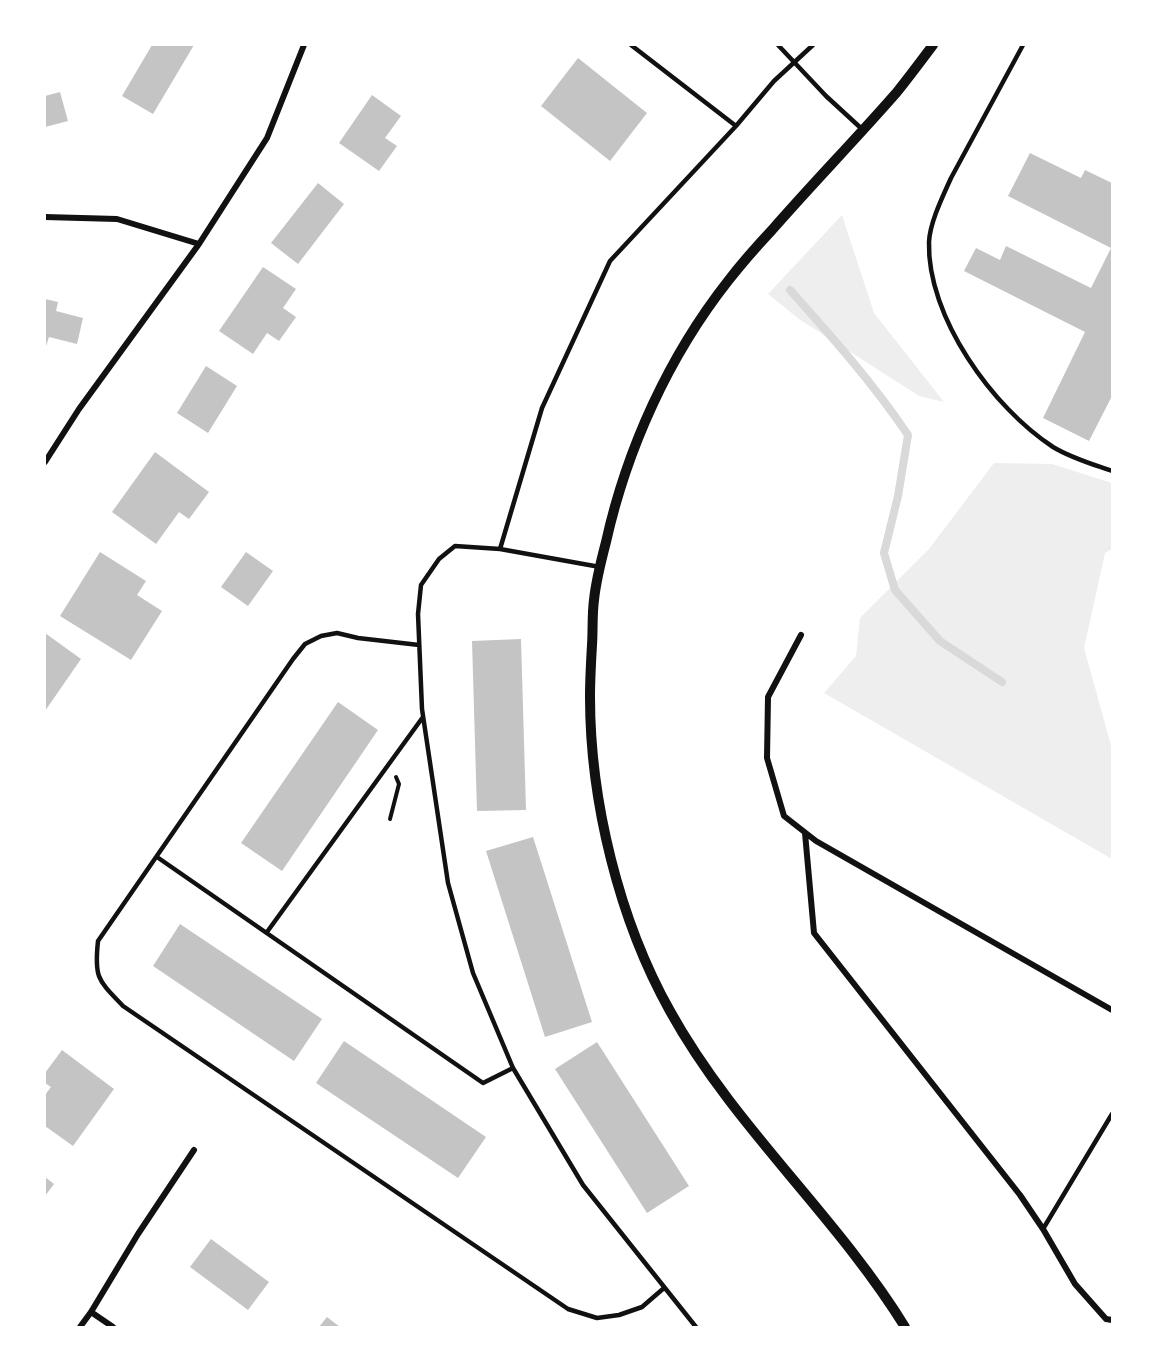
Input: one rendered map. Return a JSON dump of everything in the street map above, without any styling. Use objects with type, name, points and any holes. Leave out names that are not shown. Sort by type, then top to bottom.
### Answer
[{"type":"street","points":[[45,462],[79,409],[199,244],[267,138],[304,45]]},
{"type":"street","points":[[905,1327],[852,1251],[724,1096],[669,1009],[643,954],[609,851],[595,775],[590,697],[594,599],[611,518],[626,469],[650,412],[676,360],[728,281],[898,90],[933,45]]},
{"type":"street","points":[[45,217],[117,219],[199,244]]},
{"type":"street","points":[[801,635],[768,697],[767,758],[784,816],[816,841],[1112,1010]]},
{"type":"street","points":[[806,833],[814,933],[1020,1195],[1043,1228],[1075,1284],[1106,1319],[1112,1320]]},
{"type":"street","points":[[80,1327],[194,1149]]},
{"type":"street","points":[[91,1312],[113,1327]]},
{"type":"lane","points":[[631,45],[735,126]]},
{"type":"lane","points":[[778,45],[862,130]]},
{"type":"lane","points":[[500,549],[542,408],[610,261],[774,81],[813,45]]},
{"type":"lane","points":[[1023,45],[941,199],[929,241],[931,268],[937,295],[947,321],[975,370],[1002,402],[1035,434],[1056,448],[1081,461],[1112,471]]},
{"type":"lane","points":[[600,567],[500,549],[455,546],[439,559],[421,585],[418,614],[423,717],[448,882],[473,973],[513,1068],[583,1185],[696,1327]]},
{"type":"lane","points":[[419,645],[358,639],[337,633],[321,636],[305,644],[98,941],[96,962],[100,982],[123,1006],[568,1309],[597,1318],[619,1315],[642,1307],[664,1288]]},
{"type":"lane","points":[[267,932],[423,717]]},
{"type":"lane","points":[[157,857],[483,1083],[513,1068]]},
{"type":"lane","points":[[1043,1228],[1112,1114]]},
{"type":"path","points":[[390,763],[399,784],[390,819]]},
{"type":"shaded area","points":[[842,215],[874,313],[944,402],[919,396],[799,319],[768,294]]},
{"type":"shaded area","points":[[994,463],[1052,464],[1112,483],[1112,549],[1105,553],[1084,648],[1112,749],[1112,859],[824,693],[856,656],[860,618],[929,549]]},
{"type":"building","points":[[152,45],[194,45],[153,114],[122,96]]},
{"type":"building","points":[[578,58],[647,113],[610,161],[541,106]]},
{"type":"building","points":[[60,92],[68,121],[45,127],[45,96]]},
{"type":"building","points":[[372,95],[401,116],[385,138],[397,146],[379,171],[339,143]]},
{"type":"building","points":[[1030,153],[1081,178],[1085,170],[1112,183],[1112,396],[1089,441],[1043,418],[1085,332],[964,271],[976,248],[1000,260],[1006,246],[1091,288],[1111,248],[1008,196]]},
{"type":"building","points":[[318,183],[344,204],[298,264],[271,243]]},
{"type":"building","points":[[263,267],[296,289],[283,308],[296,317],[279,341],[267,333],[253,354],[219,331]]},
{"type":"building","points":[[45,299],[58,302],[56,311],[83,318],[77,344],[49,337],[45,349]]},
{"type":"building","points":[[206,366],[237,386],[208,433],[177,413]]},
{"type":"building","points":[[155,452],[209,492],[189,519],[179,512],[156,544],[112,512]]},
{"type":"building","points":[[100,552],[146,581],[137,595],[162,611],[131,660],[60,616]]},
{"type":"building","points":[[246,552],[273,571],[248,606],[221,587]]},
{"type":"building","points":[[45,633],[81,659],[45,711]]},
{"type":"building","points":[[521,639],[526,810],[477,811],[472,641]]},
{"type":"building","points":[[338,702],[378,730],[282,871],[241,843]]},
{"type":"building","points":[[533,837],[592,1022],[545,1037],[486,851]]},
{"type":"building","points":[[180,924],[322,1019],[294,1061],[153,966]]},
{"type":"building","points":[[344,1041],[486,1137],[458,1178],[316,1083]]},
{"type":"building","points":[[597,1042],[689,1186],[647,1213],[555,1069]]},
{"type":"building","points":[[62,1050],[114,1089],[73,1146],[45,1126],[45,1095],[51,1087],[45,1083],[45,1073]]},
{"type":"building","points":[[45,1177],[54,1184],[45,1196]]},
{"type":"building","points":[[211,1239],[269,1282],[248,1310],[190,1267]]},
{"type":"building","points":[[327,1317],[340,1327],[319,1327]]},
{"type":"waterway","points":[[790,290],[837,343],[908,435],[898,496],[884,553],[895,590],[940,641],[1002,682]]}]
